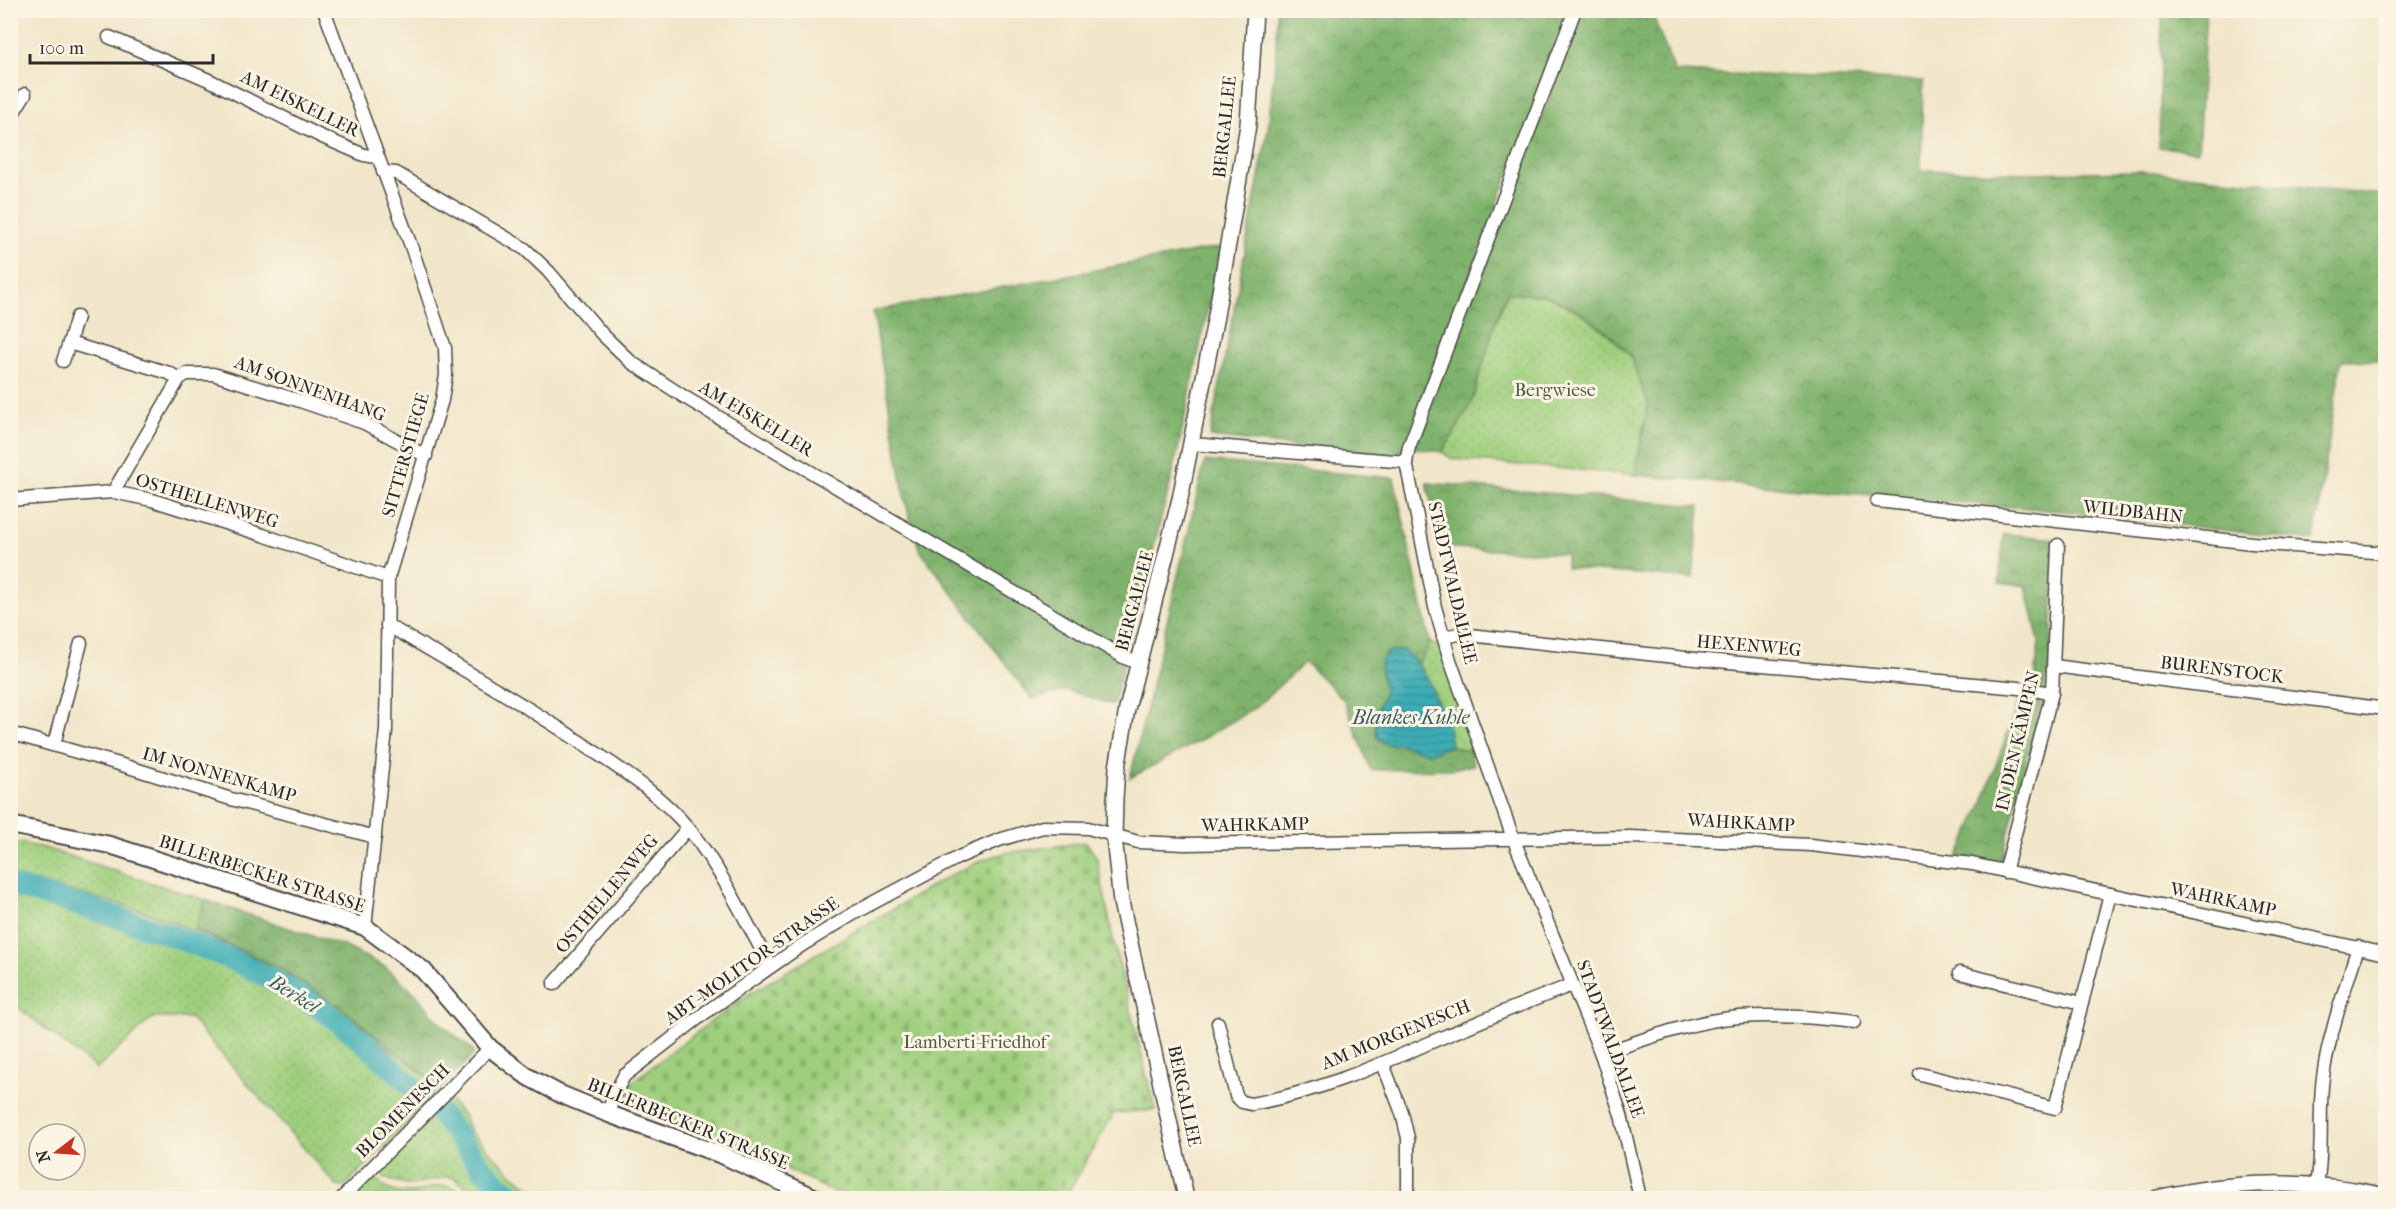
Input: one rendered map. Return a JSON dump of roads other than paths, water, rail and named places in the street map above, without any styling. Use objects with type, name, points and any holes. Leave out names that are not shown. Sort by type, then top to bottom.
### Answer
[{"type":"main road","name":"BILLERBECKER STRASSE","points":[[10,825],[110,845],[365,927],[411,960],[432,979],[490,1048],[528,1077],[560,1094],[722,1155],[816,1198]]},
{"type":"street","name":"SITTERSTIEGE","points":[[324,10],[445,348],[446,375],[442,400],[388,578],[386,730],[365,927]]},
{"type":"street","name":"BERGALLEE","points":[[1186,1198],[1121,902],[1114,837],[1114,799],[1120,745],[1138,663],[1167,553],[1192,444],[1246,135],[1255,10]]},
{"type":"street","name":"STADTWALDALLEE","points":[[1575,10],[1409,447],[1406,462],[1443,637],[1513,838],[1601,1054],[1621,1115],[1640,1198]]},
{"type":"street","name":"AM EISKELLER","points":[[109,37],[211,81],[320,136],[364,155],[377,157]]},
{"type":"street","points":[[10,118],[25,94]]},
{"type":"street","name":"AM EISKELLER","points":[[383,172],[396,173],[525,249],[624,355],[686,398],[1125,658],[1138,663]]},
{"type":"street","points":[[63,361],[77,317]]},
{"type":"street","points":[[69,343],[169,373],[178,379],[113,492]]},
{"type":"street","name":"AM SONNENHANG","points":[[178,379],[186,374],[213,374],[297,400],[364,423],[426,456]]},
{"type":"street","points":[[1192,444],[1406,462]]},
{"type":"street","name":"OSTHELLENWEG","points":[[10,500],[113,492],[152,500],[388,578]]},
{"type":"street","name":"WILDBAHN","points":[[1876,501],[2252,543],[2385,553]]},
{"type":"street","name":"IN DEN KÄMPEN","points":[[2005,872],[2052,693],[2058,545]]},
{"type":"street","points":[[387,626],[461,667],[554,724],[638,781],[664,802],[712,859],[770,966]]},
{"type":"street","name":"HEXENWEG","points":[[1443,637],[1459,634],[2052,693]]},
{"type":"street","points":[[54,744],[81,643]]},
{"type":"street","name":"BURENSTOCK","points":[[2054,666],[2385,709]]},
{"type":"street","name":"IM NONNENKAMP","points":[[10,733],[54,744],[231,799],[375,837]]},
{"type":"street","name":"ABT-MOLITOR-STRASSE","points":[[609,1114],[612,1099],[624,1076],[770,966],[858,911],[959,857],[999,840],[1043,826],[1088,828],[1114,837]]},
{"type":"street","name":"OSTHELLENWEG","points":[[555,984],[688,828]]},
{"type":"street","name":"WAHRKAMP","points":[[1114,837],[1138,842],[1185,844],[1631,837],[1801,844],[1972,864],[2385,954]]},
{"type":"street","points":[[1920,1074],[2055,1108],[2109,894]]},
{"type":"street","points":[[2317,1184],[2321,1154],[2320,1114],[2323,1076],[2328,1049],[2358,947]]},
{"type":"street","points":[[1960,973],[2082,1003]]},
{"type":"street","name":"AM MORGENESCH","points":[[1218,1023],[1236,1096],[1242,1102],[1251,1104],[1383,1064],[1512,1008],[1572,985]]},
{"type":"street","points":[[1601,1054],[1654,1036],[1737,1017],[1807,1016],[1854,1022]]},
{"type":"street","name":"BLOMENESCH","points":[[342,1198],[490,1048]]},
{"type":"street","points":[[1383,1064],[1402,1113],[1408,1138],[1408,1198]]},
{"type":"street","points":[[2157,1198],[2220,1187],[2293,1182],[2385,1196]]},
{"type":"water","name":"Blankes Kuhle","points":[[1403,650],[1418,664],[1430,682],[1436,701],[1448,724],[1451,746],[1428,753],[1401,744],[1387,745],[1378,738],[1375,727],[1380,715],[1378,707],[1384,693],[1380,663],[1388,652]]},
{"type":"waterway","name":"Berkel","points":[[10,885],[156,930],[249,968],[293,991],[335,1019],[409,1083],[441,1115],[484,1170],[517,1198]]},
{"type":"park label","name":"Bergwiese","points":[[1555,390]]},
{"type":"park label","name":"Lamberti-Friedhof","points":[[975,1042]]}]
